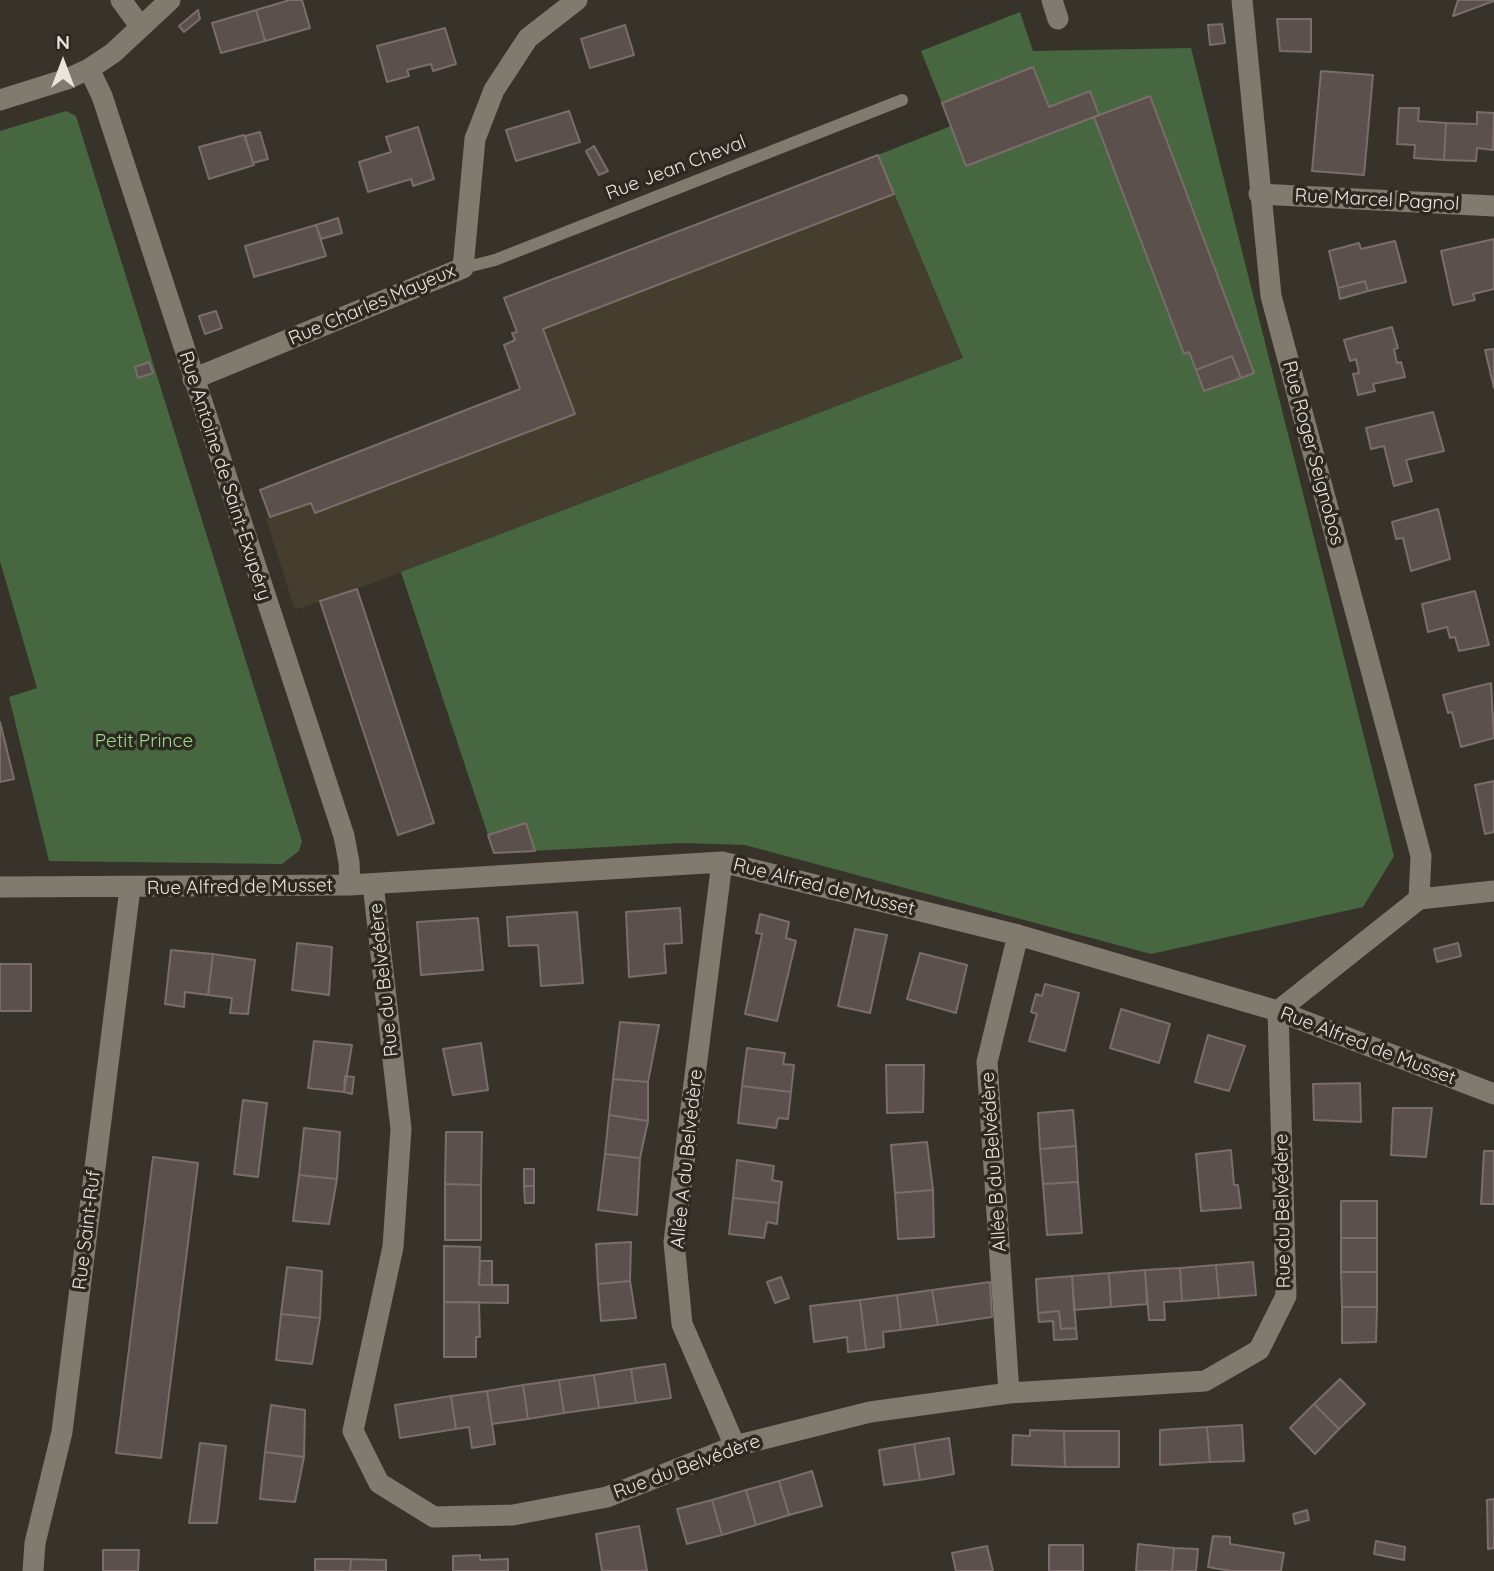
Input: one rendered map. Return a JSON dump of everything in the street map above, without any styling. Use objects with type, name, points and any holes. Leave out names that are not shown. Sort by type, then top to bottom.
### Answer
[{"type":"street","points":[[121,0],[140,26]]},
{"type":"street","points":[[0,100],[67,79],[89,69],[113,54],[170,0]]},
{"type":"street","name":"Rue Charles Mayeux","points":[[193,379],[463,268],[475,139],[494,90],[528,38],[577,0]]},
{"type":"street","name":"Rue Roger Seignobos","points":[[1242,0],[1271,296],[1421,856],[1419,899]]},
{"type":"street","name":"Rue Antoine de Saint-Exupéry","points":[[89,69],[102,96],[344,836],[350,885]]},
{"type":"street","name":"Rue Marcel Pagnol","points":[[1259,194],[1494,206]]},
{"type":"street","name":"Rue Alfred de Musset","points":[[0,887],[350,885],[722,862],[1018,935],[1278,1011],[1494,1094]]},
{"type":"street","name":"Allée A du Belvédère","points":[[722,862],[674,1242],[682,1324],[735,1446]]},
{"type":"street","name":"Rue du Belvédère","points":[[373,884],[401,1129],[393,1247],[353,1431],[379,1483],[434,1517],[513,1514],[607,1497],[735,1446],[870,1412],[1009,1393],[1206,1381],[1259,1350],[1286,1296],[1278,1011]]},
{"type":"street","name":"Rue Saint-Ruf","points":[[33,1571],[35,1543],[62,1432],[130,888]]},
{"type":"street","points":[[1278,1011],[1419,899],[1494,891]]},
{"type":"street","name":"Allée B du Belvédère","points":[[1009,1393],[987,1062],[1018,935]]},
{"type":"lane","name":"Rue Jean Cheval","points":[[463,268],[495,260],[902,100]]},
{"type":"shaded area","points":[[878,155],[963,358],[357,589],[295,610],[266,519],[269,517],[260,490],[520,389],[504,345],[515,340],[512,333],[517,331],[504,298]]},
{"type":"green space","points":[[1020,12],[1033,51],[1191,48],[1394,856],[1363,907],[1151,954],[745,845],[681,843],[494,853],[401,572],[963,358],[878,155],[951,126],[921,51]]},
{"type":"green space","name":"Petit Prince","points":[[66,111],[76,116],[302,841],[299,851],[282,864],[49,861],[9,697],[37,688],[0,561],[0,131]]},
{"type":"building","points":[[290,0],[302,0],[310,28],[265,41],[256,10]]},
{"type":"building","points":[[1458,0],[1494,0],[1494,1],[1453,16]]},
{"type":"building","points":[[198,10],[200,19],[184,32],[179,26]]},
{"type":"building","points":[[256,10],[265,41],[221,53],[212,23]]},
{"type":"building","points":[[1277,19],[1311,19],[1311,52],[1280,51]]},
{"type":"building","points":[[1222,24],[1225,43],[1210,45],[1208,25]]},
{"type":"building","points":[[625,25],[634,55],[590,68],[581,39]]},
{"type":"building","points":[[445,28],[456,64],[433,71],[431,64],[407,70],[409,76],[387,82],[377,46]]},
{"type":"building","points":[[1033,67],[1049,107],[1090,91],[1099,115],[966,166],[942,103]]},
{"type":"building","points":[[1321,71],[1373,75],[1364,175],[1312,171]]},
{"type":"building","points":[[1150,96],[1254,373],[1241,378],[1232,356],[1196,370],[1189,352],[1184,354],[1094,117]]},
{"type":"building","points":[[1399,108],[1419,108],[1418,121],[1446,123],[1444,160],[1414,158],[1415,145],[1397,144]]},
{"type":"building","points":[[569,111],[580,142],[516,161],[506,130]]},
{"type":"building","points":[[1477,112],[1494,113],[1493,150],[1477,148],[1476,161],[1444,160],[1446,123],[1477,124]]},
{"type":"building","points":[[418,127],[434,179],[413,186],[411,179],[368,192],[359,162],[391,152],[386,137]]},
{"type":"building","points":[[260,132],[268,159],[253,163],[245,136]]},
{"type":"building","points":[[244,135],[254,165],[209,179],[199,147]]},
{"type":"building","points":[[594,146],[608,171],[599,175],[586,151]]},
{"type":"building","points":[[878,155],[894,194],[543,329],[575,414],[315,513],[311,503],[270,517],[260,490],[520,389],[504,345],[515,340],[512,333],[517,332],[504,298]]},
{"type":"building","points":[[338,218],[342,233],[321,239],[316,225]]},
{"type":"building","points":[[316,225],[326,256],[254,277],[245,246]]},
{"type":"building","points":[[1494,239],[1494,289],[1473,294],[1475,300],[1453,305],[1441,251]]},
{"type":"building","points":[[1395,241],[1406,282],[1368,291],[1365,281],[1338,288],[1329,251],[1359,243],[1361,249]]},
{"type":"building","points":[[1365,281],[1368,291],[1340,299],[1338,288]]},
{"type":"building","points":[[216,311],[222,328],[205,334],[199,316]]},
{"type":"building","points":[[1392,327],[1398,348],[1394,349],[1397,363],[1401,362],[1405,377],[1373,384],[1375,391],[1358,395],[1353,374],[1359,373],[1356,359],[1350,361],[1344,340]]},
{"type":"building","points":[[1494,349],[1494,388],[1485,350]]},
{"type":"building","points":[[1232,356],[1241,378],[1204,391],[1196,370]]},
{"type":"building","points":[[149,362],[153,373],[138,378],[135,367]]},
{"type":"building","points":[[1433,412],[1444,451],[1406,460],[1412,481],[1394,486],[1384,446],[1371,449],[1366,428]]},
{"type":"building","points":[[1438,509],[1450,559],[1411,571],[1403,538],[1396,539],[1392,522]]},
{"type":"building","points":[[357,589],[434,823],[398,835],[320,601]]},
{"type":"building","points":[[1475,591],[1489,645],[1459,651],[1455,637],[1450,638],[1447,627],[1428,632],[1422,604]]},
{"type":"building","points":[[1491,683],[1494,738],[1461,747],[1452,712],[1448,713],[1443,695]]},
{"type":"building","points":[[0,722],[14,779],[0,782]]},
{"type":"building","points":[[1494,781],[1494,832],[1485,834],[1475,785]]},
{"type":"building","points":[[526,823],[535,851],[494,853],[488,835]]},
{"type":"building","points":[[680,908],[682,943],[664,944],[666,973],[629,977],[626,912]]},
{"type":"building","points":[[577,912],[583,983],[541,986],[538,945],[509,946],[507,917]]},
{"type":"building","points":[[760,914],[789,922],[786,938],[796,941],[777,1021],[745,1014],[762,934],[756,933]]},
{"type":"building","points":[[478,918],[483,970],[421,975],[417,922]]},
{"type":"building","points":[[855,929],[887,935],[870,1013],[838,1006]]},
{"type":"building","points":[[297,943],[332,947],[329,995],[292,990]]},
{"type":"building","points":[[1458,943],[1461,956],[1437,962],[1434,949]]},
{"type":"building","points":[[171,950],[213,954],[208,995],[185,992],[184,1007],[165,1004]]},
{"type":"building","points":[[920,953],[967,965],[956,1013],[907,999]]},
{"type":"building","points":[[213,954],[255,960],[248,1014],[230,1013],[232,998],[208,995]]},
{"type":"building","points":[[0,964],[31,964],[31,1011],[0,1011]]},
{"type":"building","points":[[1045,984],[1079,993],[1065,1051],[1029,1041],[1037,1014],[1031,1012],[1036,994],[1042,996]]},
{"type":"building","points":[[1121,1009],[1170,1024],[1159,1063],[1110,1048]]},
{"type":"building","points":[[620,1022],[659,1025],[648,1082],[613,1079]]},
{"type":"building","points":[[1208,1035],[1245,1046],[1229,1091],[1195,1082]]},
{"type":"building","points":[[314,1041],[352,1045],[344,1092],[308,1088]]},
{"type":"building","points":[[481,1043],[488,1090],[453,1095],[443,1049]]},
{"type":"building","points":[[747,1048],[785,1053],[783,1064],[794,1065],[791,1092],[742,1086]]},
{"type":"building","points":[[886,1065],[924,1065],[923,1112],[887,1113]]},
{"type":"building","points":[[345,1076],[354,1077],[352,1094],[344,1092]]},
{"type":"building","points":[[613,1079],[648,1082],[648,1121],[609,1115]]},
{"type":"building","points":[[1360,1083],[1361,1122],[1314,1120],[1313,1084]]},
{"type":"building","points":[[742,1086],[791,1092],[788,1119],[778,1118],[776,1128],[738,1123]]},
{"type":"building","points":[[243,1100],[267,1103],[258,1177],[234,1174]]},
{"type":"building","points":[[1393,1108],[1432,1108],[1426,1157],[1391,1155]]},
{"type":"building","points":[[1073,1110],[1076,1146],[1040,1149],[1038,1113]]},
{"type":"building","points":[[609,1115],[648,1121],[640,1158],[605,1154]]},
{"type":"building","points":[[304,1128],[340,1132],[337,1179],[299,1175]]},
{"type":"building","points":[[446,1132],[482,1132],[481,1185],[445,1184]]},
{"type":"building","points":[[927,1142],[933,1190],[895,1193],[891,1145]]},
{"type":"building","points":[[1076,1146],[1078,1182],[1043,1184],[1040,1149]]},
{"type":"building","points":[[1231,1150],[1234,1185],[1238,1185],[1241,1208],[1201,1211],[1196,1154]]},
{"type":"building","points":[[1484,1151],[1494,1151],[1494,1204],[1481,1204]]},
{"type":"building","points":[[605,1154],[640,1158],[637,1215],[598,1210]]},
{"type":"building","points":[[153,1157],[198,1163],[161,1458],[116,1453]]},
{"type":"building","points":[[737,1160],[774,1166],[772,1180],[782,1182],[779,1203],[733,1198]]},
{"type":"building","points":[[524,1169],[534,1169],[534,1186],[524,1186]]},
{"type":"building","points":[[299,1175],[337,1179],[329,1224],[293,1221]]},
{"type":"building","points":[[1078,1182],[1082,1233],[1047,1235],[1043,1184]]},
{"type":"building","points":[[445,1184],[481,1185],[481,1240],[445,1240]]},
{"type":"building","points":[[524,1186],[534,1186],[534,1203],[525,1203]]},
{"type":"building","points":[[933,1190],[934,1237],[898,1239],[895,1193]]},
{"type":"building","points":[[733,1198],[779,1203],[777,1224],[767,1222],[764,1238],[729,1234]]},
{"type":"building","points":[[1341,1201],[1377,1201],[1377,1238],[1341,1238]]},
{"type":"building","points":[[1341,1238],[1377,1238],[1377,1272],[1341,1272]]},
{"type":"building","points":[[631,1242],[630,1281],[598,1284],[596,1244]]},
{"type":"building","points":[[444,1246],[480,1247],[479,1285],[508,1285],[508,1303],[444,1302]]},
{"type":"building","points":[[480,1261],[492,1261],[492,1285],[479,1285]]},
{"type":"building","points":[[1253,1262],[1256,1295],[1219,1298],[1216,1265]]},
{"type":"building","points":[[1216,1265],[1219,1298],[1182,1301],[1180,1268]]},
{"type":"building","points":[[287,1267],[322,1271],[320,1318],[281,1314]]},
{"type":"building","points":[[1180,1268],[1182,1301],[1164,1302],[1165,1320],[1149,1320],[1145,1270]]},
{"type":"building","points":[[1145,1270],[1147,1304],[1111,1307],[1109,1273]]},
{"type":"building","points":[[1341,1272],[1377,1272],[1377,1307],[1342,1307]]},
{"type":"building","points":[[1109,1273],[1111,1307],[1074,1310],[1072,1276]]},
{"type":"building","points":[[1072,1276],[1076,1328],[1061,1329],[1059,1311],[1038,1313],[1036,1279]]},
{"type":"building","points":[[781,1277],[789,1298],[775,1303],[767,1282]]},
{"type":"building","points":[[630,1281],[636,1318],[601,1321],[598,1284]]},
{"type":"building","points":[[990,1282],[992,1317],[938,1325],[932,1290]]},
{"type":"building","points":[[932,1290],[938,1325],[901,1330],[897,1295]]},
{"type":"building","points":[[897,1295],[901,1330],[883,1332],[884,1347],[866,1350],[860,1300]]},
{"type":"building","points":[[860,1300],[866,1350],[848,1352],[847,1337],[814,1342],[810,1306]]},
{"type":"building","points":[[444,1302],[479,1302],[480,1337],[476,1337],[476,1357],[444,1357]]},
{"type":"building","points":[[1342,1307],[1377,1307],[1376,1342],[1342,1343]]},
{"type":"building","points":[[1059,1311],[1061,1329],[1076,1328],[1077,1339],[1054,1340],[1053,1321],[1039,1322],[1038,1313]]},
{"type":"building","points":[[281,1314],[320,1318],[312,1364],[276,1360]]},
{"type":"building","points":[[665,1364],[671,1398],[636,1403],[631,1369]]},
{"type":"building","points":[[631,1369],[636,1403],[599,1408],[594,1375]]},
{"type":"building","points":[[594,1375],[599,1408],[564,1413],[559,1380]]},
{"type":"building","points":[[1340,1379],[1365,1404],[1339,1429],[1314,1404]]},
{"type":"building","points":[[559,1380],[564,1413],[528,1419],[523,1385]]},
{"type":"building","points":[[523,1385],[528,1419],[492,1424],[487,1391]]},
{"type":"building","points":[[487,1391],[495,1444],[472,1448],[469,1427],[456,1429],[451,1396]]},
{"type":"building","points":[[451,1396],[456,1429],[400,1438],[395,1405]]},
{"type":"building","points":[[1314,1404],[1339,1429],[1315,1454],[1290,1428]]},
{"type":"building","points":[[271,1405],[305,1410],[304,1457],[265,1452]]},
{"type":"building","points":[[1242,1425],[1244,1461],[1210,1462],[1207,1427]]},
{"type":"building","points":[[1207,1427],[1210,1462],[1160,1465],[1160,1430]]},
{"type":"building","points":[[1030,1430],[1064,1431],[1065,1467],[1012,1465],[1013,1435],[1030,1436]]},
{"type":"building","points":[[1064,1431],[1119,1431],[1119,1467],[1065,1467]]},
{"type":"building","points":[[949,1438],[954,1474],[920,1480],[914,1444]]},
{"type":"building","points":[[200,1443],[226,1446],[217,1523],[189,1523]]},
{"type":"building","points":[[914,1444],[920,1480],[884,1485],[879,1450]]},
{"type":"building","points":[[265,1452],[304,1457],[295,1502],[260,1499]]},
{"type":"building","points":[[812,1471],[822,1506],[789,1515],[779,1481]]},
{"type":"building","points":[[779,1481],[789,1515],[756,1525],[746,1490]]},
{"type":"building","points":[[746,1490],[756,1525],[722,1535],[712,1500]]},
{"type":"building","points":[[1494,1499],[1494,1548],[1488,1549],[1487,1500]]},
{"type":"building","points":[[712,1500],[722,1535],[687,1544],[677,1509]]},
{"type":"building","points":[[1307,1510],[1309,1520],[1295,1524],[1293,1514]]},
{"type":"building","points":[[639,1526],[647,1571],[602,1571],[596,1534]]},
{"type":"building","points":[[1213,1536],[1230,1537],[1230,1544],[1284,1553],[1281,1571],[1231,1571],[1208,1567]]},
{"type":"building","points":[[1376,1541],[1405,1547],[1404,1560],[1374,1554]]},
{"type":"building","points":[[1138,1544],[1174,1548],[1172,1571],[1136,1571]]},
{"type":"building","points":[[1049,1545],[1083,1545],[1083,1571],[1049,1571]]},
{"type":"building","points":[[987,1546],[993,1571],[956,1571],[952,1553]]},
{"type":"building","points":[[1174,1548],[1198,1549],[1196,1571],[1172,1571]]},
{"type":"building","points":[[103,1550],[139,1550],[138,1571],[103,1571]]},
{"type":"building","points":[[480,1555],[480,1560],[508,1559],[508,1571],[453,1571],[453,1556]]},
{"type":"building","points":[[315,1559],[351,1559],[350,1571],[315,1571]]},
{"type":"building","points":[[351,1559],[386,1560],[386,1571],[350,1571]]}]
